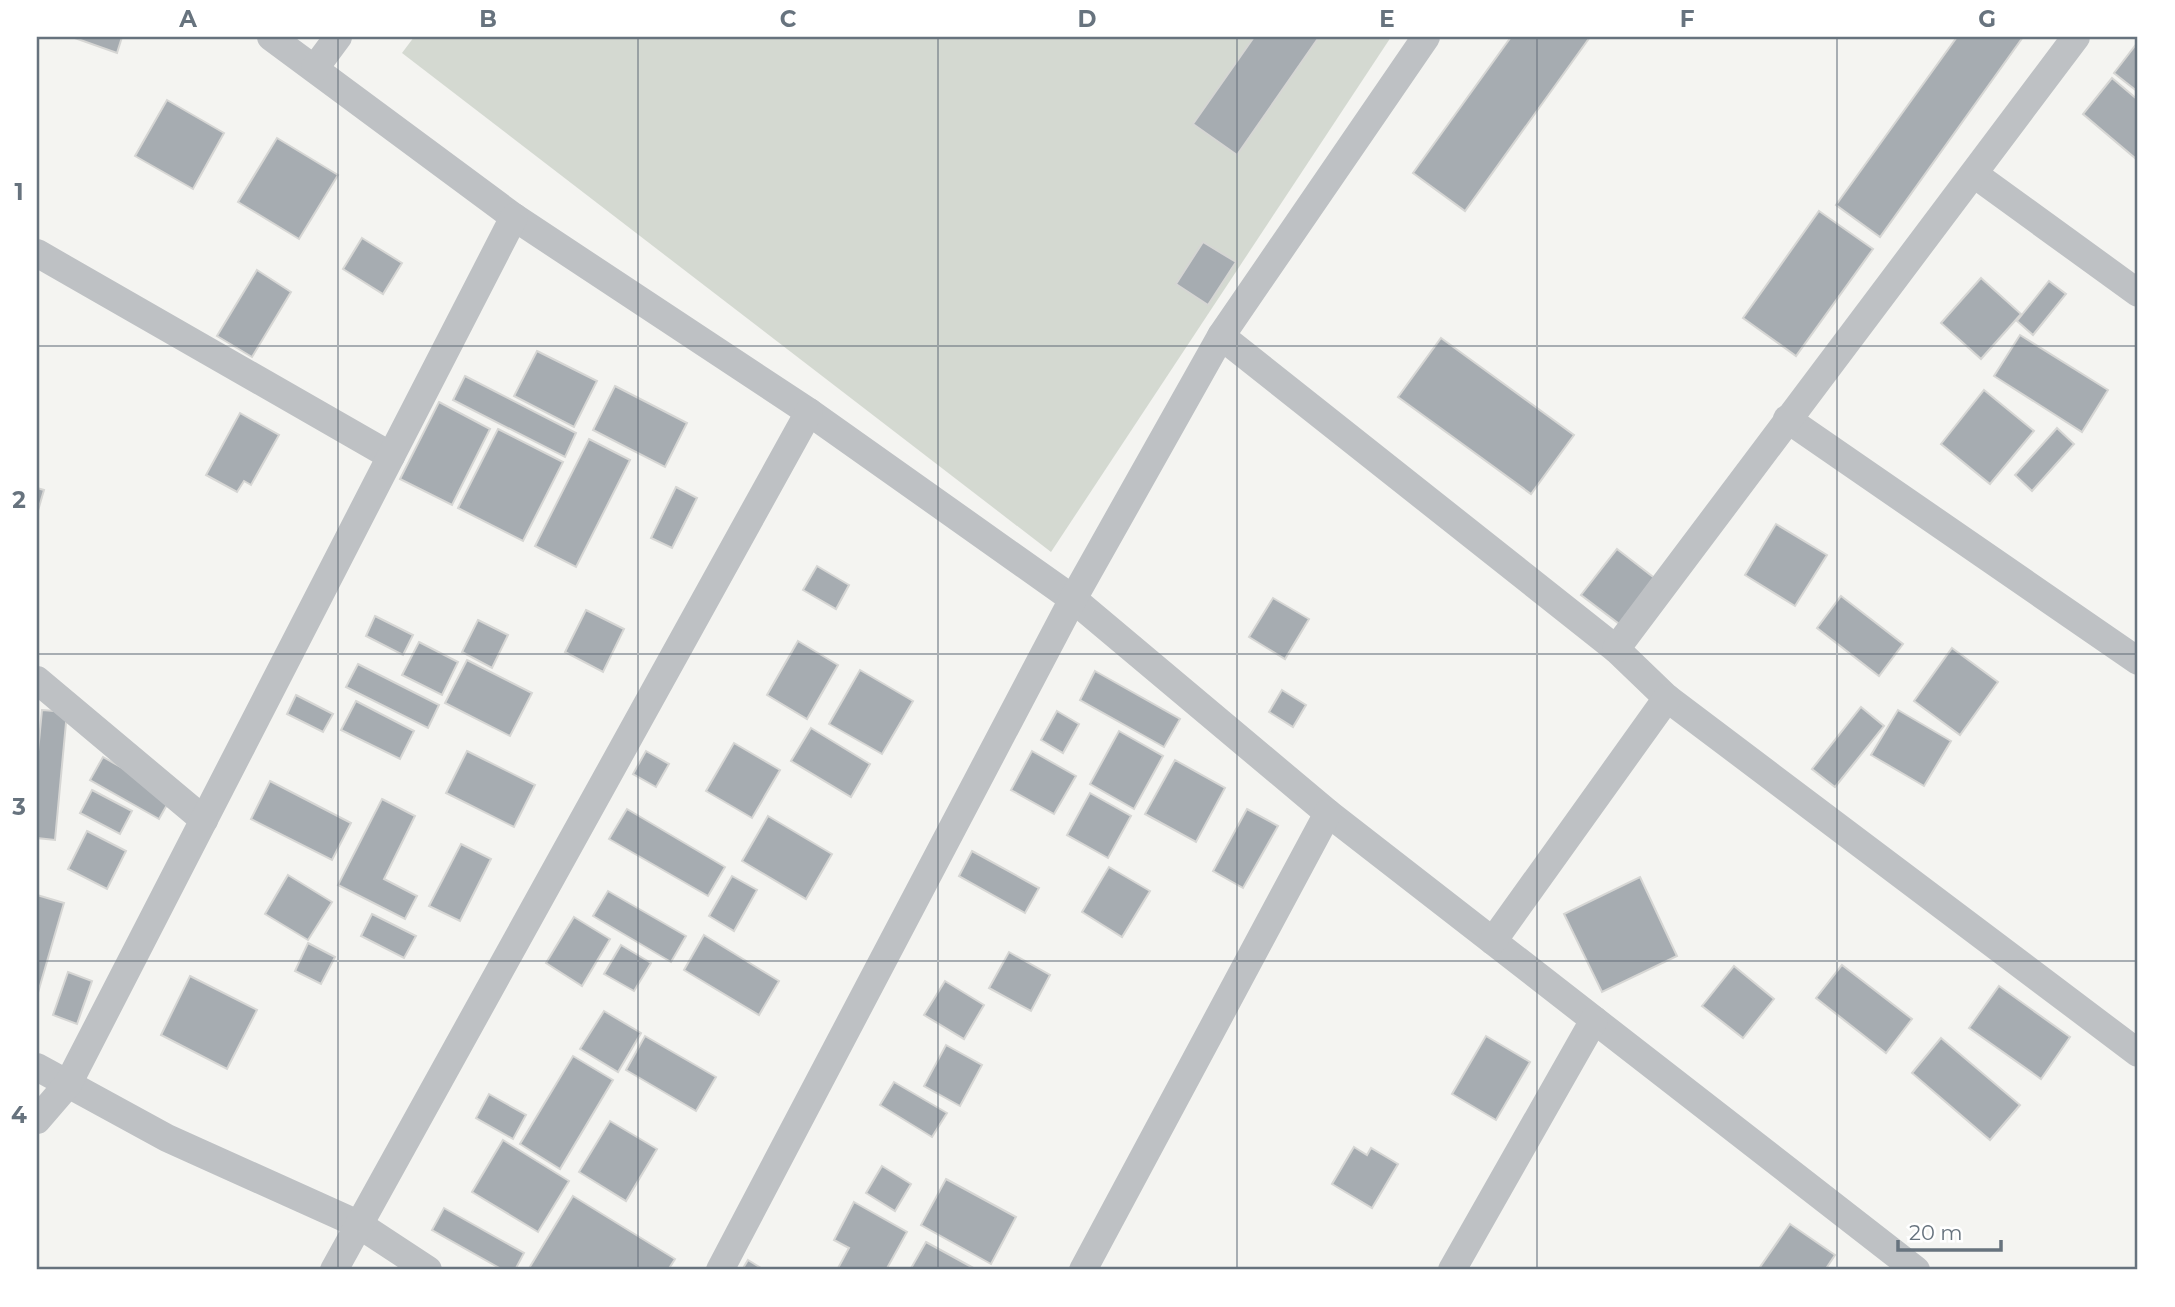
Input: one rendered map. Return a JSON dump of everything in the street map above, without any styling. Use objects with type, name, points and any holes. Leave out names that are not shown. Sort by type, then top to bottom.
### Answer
[{"type":"street","points":[[271,37],[514,217],[809,412],[1073,599],[1328,813],[1916,1270]]},
{"type":"street","points":[[314,68],[338,37]]},
{"type":"street","points":[[720,1270],[1073,599],[1220,336],[1426,37]]},
{"type":"street","points":[[1616,649],[2076,37]]},
{"type":"street","points":[[1974,174],[2138,293]]},
{"type":"street","points":[[37,1119],[68,1084],[514,217]]},
{"type":"street","points":[[37,253],[391,456]]},
{"type":"street","points":[[1220,336],[1616,649],[1667,698],[2138,1053]]},
{"type":"street","points":[[334,1270],[809,412]]},
{"type":"street","points":[[1787,419],[2138,661]]},
{"type":"street","points":[[37,681],[204,820]]},
{"type":"street","points":[[1493,941],[1667,698]]},
{"type":"street","points":[[1083,1270],[1328,813]]},
{"type":"street","points":[[1452,1270],[1594,1020]]},
{"type":"street","points":[[37,1067],[167,1138],[358,1224],[428,1270]]},
{"type":"shaded area","points":[[414,37],[1391,37],[1051,552],[402,53]]},
{"type":"building","points":[[72,37],[122,37],[117,53]]},
{"type":"building","points":[[1254,37],[1319,37],[1237,155],[1193,124]]},
{"type":"building","points":[[1511,37],[1590,37],[1465,211],[1413,173]]},
{"type":"building","points":[[1957,37],[2023,37],[1880,237],[1836,205]]},
{"type":"building","points":[[2138,42],[2138,92],[2114,73]]},
{"type":"building","points":[[2112,78],[2138,100],[2138,154],[2135,158],[2083,114]]},
{"type":"building","points":[[167,100],[224,133],[193,189],[135,156]]},
{"type":"building","points":[[277,138],[338,175],[299,239],[238,202]]},
{"type":"building","points":[[1819,211],[1873,249],[1796,356],[1743,318]]},
{"type":"building","points":[[362,238],[402,263],[383,294],[343,269]]},
{"type":"building","points":[[1203,242],[1236,262],[1208,305],[1176,284]]},
{"type":"building","points":[[257,270],[291,292],[252,357],[217,336]]},
{"type":"building","points":[[1981,278],[2021,314],[1981,359],[1941,323]]},
{"type":"building","points":[[2049,281],[2066,294],[2033,335],[2017,321]]},
{"type":"building","points":[[2020,335],[2108,390],[2082,432],[1994,376]]},
{"type":"building","points":[[1441,338],[1574,435],[1531,494],[1398,397]]},
{"type":"building","points":[[537,351],[597,381],[574,427],[514,396]]},
{"type":"building","points":[[465,376],[576,433],[565,457],[453,400]]},
{"type":"building","points":[[615,386],[687,423],[665,467],[593,430]]},
{"type":"building","points":[[1984,390],[2034,431],[1990,484],[1941,444]]},
{"type":"building","points":[[439,402],[490,429],[452,505],[400,479]]},
{"type":"building","points":[[240,413],[279,435],[251,485],[244,481],[237,492],[206,475]]},
{"type":"building","points":[[2057,428],[2074,444],[2032,491],[2015,475]]},
{"type":"building","points":[[498,429],[563,462],[523,541],[458,508]]},
{"type":"building","points":[[589,439],[630,460],[576,567],[535,546]]},
{"type":"building","points":[[676,487],[697,498],[672,548],[651,538]]},
{"type":"building","points":[[37,488],[44,490],[37,514]]},
{"type":"building","points":[[1776,524],[1827,555],[1795,606],[1745,575]]},
{"type":"building","points":[[1617,549],[1657,580],[1622,626],[1581,595]]},
{"type":"building","points":[[817,566],[849,585],[836,609],[803,590]]},
{"type":"building","points":[[1841,596],[1903,644],[1879,676],[1817,628]]},
{"type":"building","points":[[1273,598],[1309,619],[1285,659],[1249,637]]},
{"type":"building","points":[[586,610],[624,629],[603,672],[565,652]]},
{"type":"building","points":[[375,616],[413,635],[403,655],[366,636]]},
{"type":"building","points":[[478,620],[508,635],[492,668],[462,652]]},
{"type":"building","points":[[798,641],[838,665],[807,719],[767,695]]},
{"type":"building","points":[[419,642],[458,662],[442,695],[402,675]]},
{"type":"building","points":[[1952,648],[1998,682],[1960,735],[1914,701]]},
{"type":"building","points":[[467,660],[532,693],[510,736],[445,703]]},
{"type":"building","points":[[358,664],[439,705],[428,728],[346,687]]},
{"type":"building","points":[[860,670],[913,701],[882,754],[829,724]]},
{"type":"building","points":[[1095,671],[1180,719],[1164,747],[1080,700]]},
{"type":"building","points":[[1282,690],[1306,705],[1293,727],[1269,712]]},
{"type":"building","points":[[296,695],[333,714],[323,732],[287,714]]},
{"type":"building","points":[[356,701],[414,731],[400,759],[341,730]]},
{"type":"building","points":[[1861,707],[1884,726],[1835,787],[1812,769]]},
{"type":"building","points":[[42,710],[67,712],[55,840],[37,838],[37,762]]},
{"type":"building","points":[[1898,710],[1951,741],[1924,786],[1871,755]]},
{"type":"building","points":[[1057,711],[1079,724],[1063,753],[1041,740]]},
{"type":"building","points":[[811,728],[870,764],[851,797],[791,761]]},
{"type":"building","points":[[1119,731],[1163,756],[1134,809],[1090,784]]},
{"type":"building","points":[[734,743],[780,770],[752,818],[706,791]]},
{"type":"building","points":[[467,751],[535,785],[514,827],[446,793]]},
{"type":"building","points":[[646,751],[669,764],[656,787],[633,774]]},
{"type":"building","points":[[1032,751],[1076,776],[1054,814],[1011,790]]},
{"type":"building","points":[[103,757],[172,796],[159,819],[90,780]]},
{"type":"building","points":[[1175,760],[1225,788],[1196,842],[1145,814]]},
{"type":"building","points":[[270,781],[351,823],[332,860],[251,819]]},
{"type":"building","points":[[92,790],[132,811],[120,834],[80,813]]},
{"type":"building","points":[[1090,793],[1131,816],[1108,858],[1067,835]]},
{"type":"building","points":[[382,799],[415,816],[384,879],[417,896],[405,919],[338,885]]},
{"type":"building","points":[[627,809],[725,867],[708,896],[609,839]]},
{"type":"building","points":[[1247,809],[1278,826],[1243,888],[1213,871]]},
{"type":"building","points":[[768,816],[832,854],[806,899],[742,861]]},
{"type":"building","points":[[87,831],[126,851],[107,889],[68,869]]},
{"type":"building","points":[[461,844],[491,859],[460,921],[429,906]]},
{"type":"building","points":[[972,851],[1039,888],[1025,913],[959,876]]},
{"type":"building","points":[[1109,867],[1150,891],[1122,937],[1082,912]]},
{"type":"building","points":[[288,875],[332,902],[308,940],[265,914]]},
{"type":"building","points":[[732,876],[757,890],[734,931],[709,916]]},
{"type":"building","points":[[1640,877],[1677,956],[1602,992],[1564,914]]},
{"type":"building","points":[[608,891],[686,936],[671,962],[593,916]]},
{"type":"building","points":[[37,895],[64,903],[37,996]]},
{"type":"building","points":[[372,914],[416,936],[404,958],[361,936]]},
{"type":"building","points":[[574,917],[610,939],[582,986],[546,963]]},
{"type":"building","points":[[704,935],[779,981],[759,1015],[684,970]]},
{"type":"building","points":[[308,943],[335,957],[321,984],[295,971]]},
{"type":"building","points":[[621,945],[651,963],[634,991],[604,974]]},
{"type":"building","points":[[1009,952],[1050,975],[1031,1011],[989,988]]},
{"type":"building","points":[[1842,965],[1912,1019],[1886,1053],[1816,998]]},
{"type":"building","points":[[1734,966],[1774,999],[1743,1038],[1702,1006]]},
{"type":"building","points":[[68,972],[92,981],[77,1024],[53,1015]]},
{"type":"building","points":[[190,976],[257,1010],[227,1069],[161,1035]]},
{"type":"building","points":[[945,981],[984,1005],[964,1039],[924,1015]]},
{"type":"building","points":[[1999,986],[2070,1037],[2041,1079],[1969,1028]]},
{"type":"building","points":[[604,1011],[641,1033],[618,1072],[580,1049]]},
{"type":"building","points":[[645,1036],[716,1077],[696,1111],[626,1070]]},
{"type":"building","points":[[1486,1036],[1530,1062],[1496,1120],[1452,1094]]},
{"type":"building","points":[[1941,1038],[2020,1105],[1990,1140],[1912,1073]]},
{"type":"building","points":[[946,1045],[982,1065],[960,1106],[924,1086]]},
{"type":"building","points":[[573,1056],[613,1080],[560,1169],[520,1144]]},
{"type":"building","points":[[894,1082],[947,1113],[932,1137],[880,1105]]},
{"type":"building","points":[[489,1094],[526,1115],[513,1139],[476,1118]]},
{"type":"building","points":[[610,1121],[657,1149],[626,1201],[579,1172]]},
{"type":"building","points":[[503,1140],[569,1181],[538,1232],[472,1192]]},
{"type":"building","points":[[1354,1147],[1367,1155],[1371,1148],[1398,1164],[1372,1208],[1332,1184]]},
{"type":"building","points":[[882,1166],[911,1184],[895,1211],[866,1193]]},
{"type":"building","points":[[946,1179],[1016,1217],[991,1264],[921,1225]]},
{"type":"building","points":[[573,1196],[675,1259],[668,1270],[528,1270]]},
{"type":"building","points":[[854,1202],[907,1232],[886,1270],[837,1270],[849,1248],[834,1240]]},
{"type":"building","points":[[444,1208],[524,1253],[515,1270],[503,1270],[432,1230]]},
{"type":"building","points":[[1790,1224],[1835,1255],[1825,1270],[1758,1270]]},
{"type":"building","points":[[926,1242],[977,1270],[910,1270]]},
{"type":"building","points":[[748,1260],[764,1270],[742,1270]]}]
